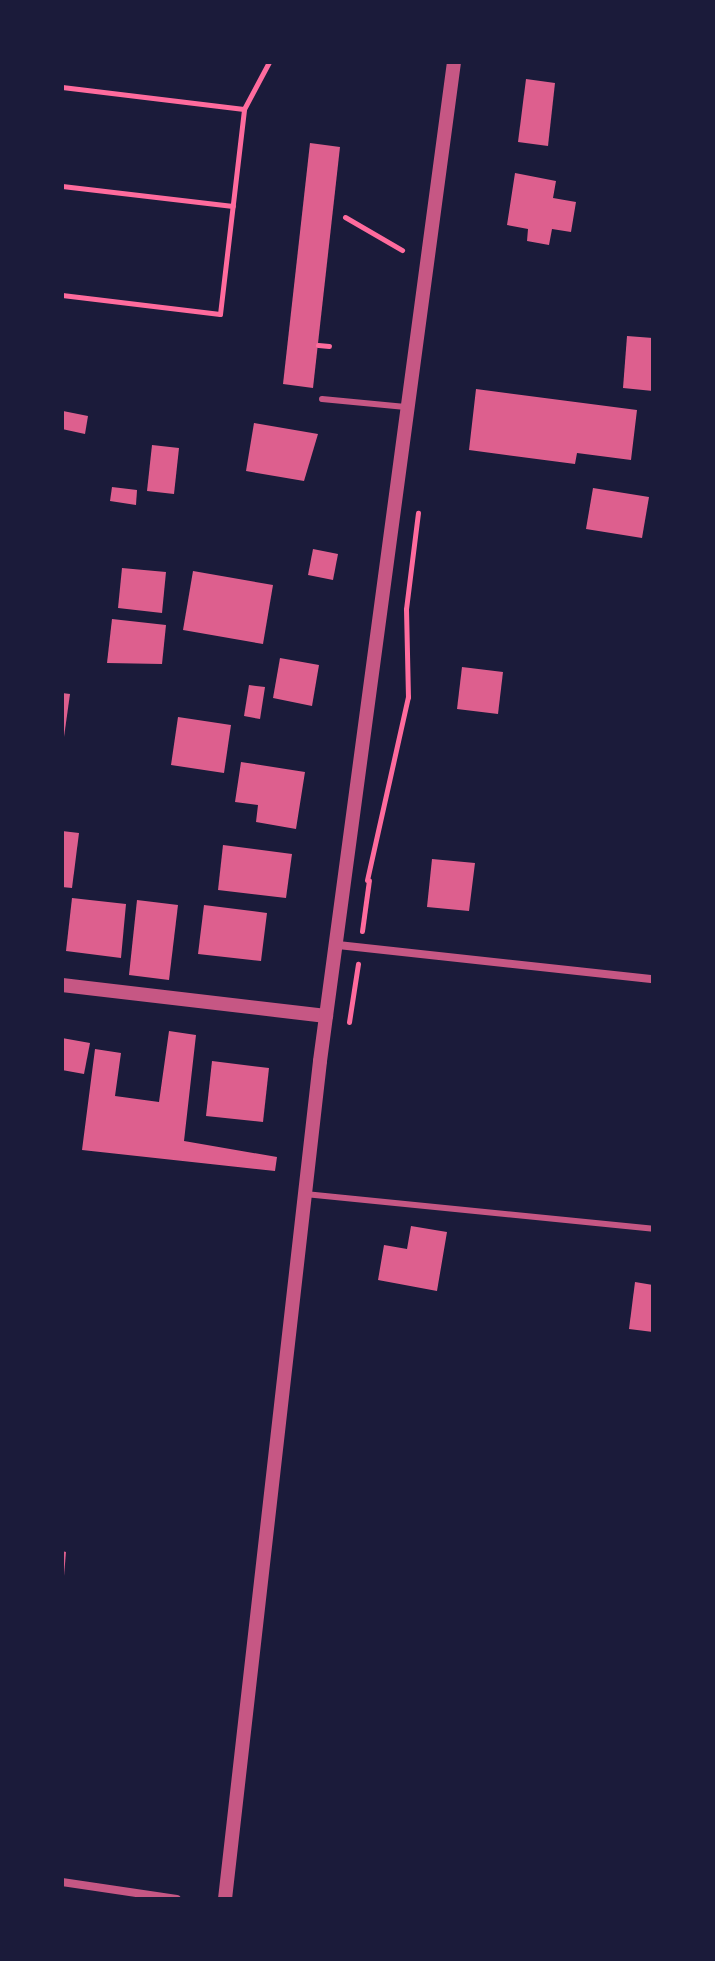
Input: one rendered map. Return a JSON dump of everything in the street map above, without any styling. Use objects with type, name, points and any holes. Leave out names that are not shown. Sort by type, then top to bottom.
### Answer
[{"type":"street","points":[[225,1899],[326,1016],[338,945],[454,62]]},
{"type":"street","points":[[338,945],[653,979]]},
{"type":"street","points":[[62,985],[326,1016]]},
{"type":"street","points":[[62,1882],[177,1899]]},
{"type":"lane","points":[[322,399],[407,407]]},
{"type":"lane","points":[[305,1194],[653,1229]]},
{"type":"path","points":[[62,295],[220,314],[244,109],[269,62]]},
{"type":"path","points":[[62,87],[244,109]]},
{"type":"path","points":[[62,186],[233,206]]},
{"type":"path","points":[[345,217],[402,250]]},
{"type":"path","points":[[318,345],[329,346]]},
{"type":"path","points":[[346,877],[369,880],[408,697],[406,609],[419,499]]},
{"type":"building","points":[[526,79],[555,83],[548,146],[518,142]]},
{"type":"building","points":[[310,143],[340,147],[313,388],[283,384]]},
{"type":"building","points":[[515,173],[556,181],[553,198],[576,202],[571,232],[552,229],[549,245],[527,241],[528,229],[507,225]]},
{"type":"building","points":[[627,336],[653,338],[653,391],[623,388]]},
{"type":"building","points":[[476,389],[637,410],[631,460],[577,453],[575,464],[469,450]]},
{"type":"building","points":[[63,411],[88,416],[85,434],[62,429]]},
{"type":"building","points":[[254,423],[318,434],[304,481],[246,471]]},
{"type":"building","points":[[152,445],[179,448],[174,494],[147,491]]},
{"type":"building","points":[[112,487],[137,490],[136,505],[110,501]]},
{"type":"building","points":[[593,488],[649,497],[642,538],[586,529]]},
{"type":"building","points":[[313,549],[338,554],[333,580],[308,575]]},
{"type":"building","points":[[122,568],[166,572],[162,613],[118,608]]},
{"type":"building","points":[[193,571],[273,585],[263,644],[183,630]]},
{"type":"building","points":[[112,619],[166,625],[162,664],[107,663]]},
{"type":"building","points":[[280,658],[319,665],[312,706],[273,698]]},
{"type":"building","points":[[462,667],[503,672],[498,714],[457,709]]},
{"type":"building","points":[[249,685],[265,687],[260,719],[244,716]]},
{"type":"building","points":[[62,693],[70,694],[64,737],[62,737]]},
{"type":"building","points":[[178,717],[231,725],[224,773],[171,765]]},
{"type":"building","points":[[241,762],[305,772],[296,829],[256,822],[258,805],[235,802]]},
{"type":"building","points":[[62,831],[79,833],[72,888],[62,887]]},
{"type":"building","points":[[223,845],[292,854],[286,898],[218,890]]},
{"type":"building","points":[[432,859],[475,863],[469,911],[427,907]]},
{"type":"building","points":[[72,898],[126,904],[121,958],[66,951]]},
{"type":"building","points":[[137,900],[178,905],[169,980],[129,975]]},
{"type":"building","points":[[204,905],[267,913],[261,961],[198,954]]},
{"type":"building","points":[[169,1031],[196,1035],[184,1141],[277,1157],[275,1171],[82,1150],[95,1049],[121,1053],[115,1096],[159,1102]]},
{"type":"building","points":[[62,1038],[90,1043],[84,1074],[62,1070]]},
{"type":"building","points":[[212,1061],[269,1068],[263,1122],[206,1116]]},
{"type":"building","points":[[411,1226],[447,1232],[437,1291],[378,1280],[384,1245],[407,1249]]},
{"type":"building","points":[[635,1282],[653,1285],[653,1332],[629,1329]]},
{"type":"building","points":[[62,1551],[66,1552],[64,1576],[62,1576]]}]
